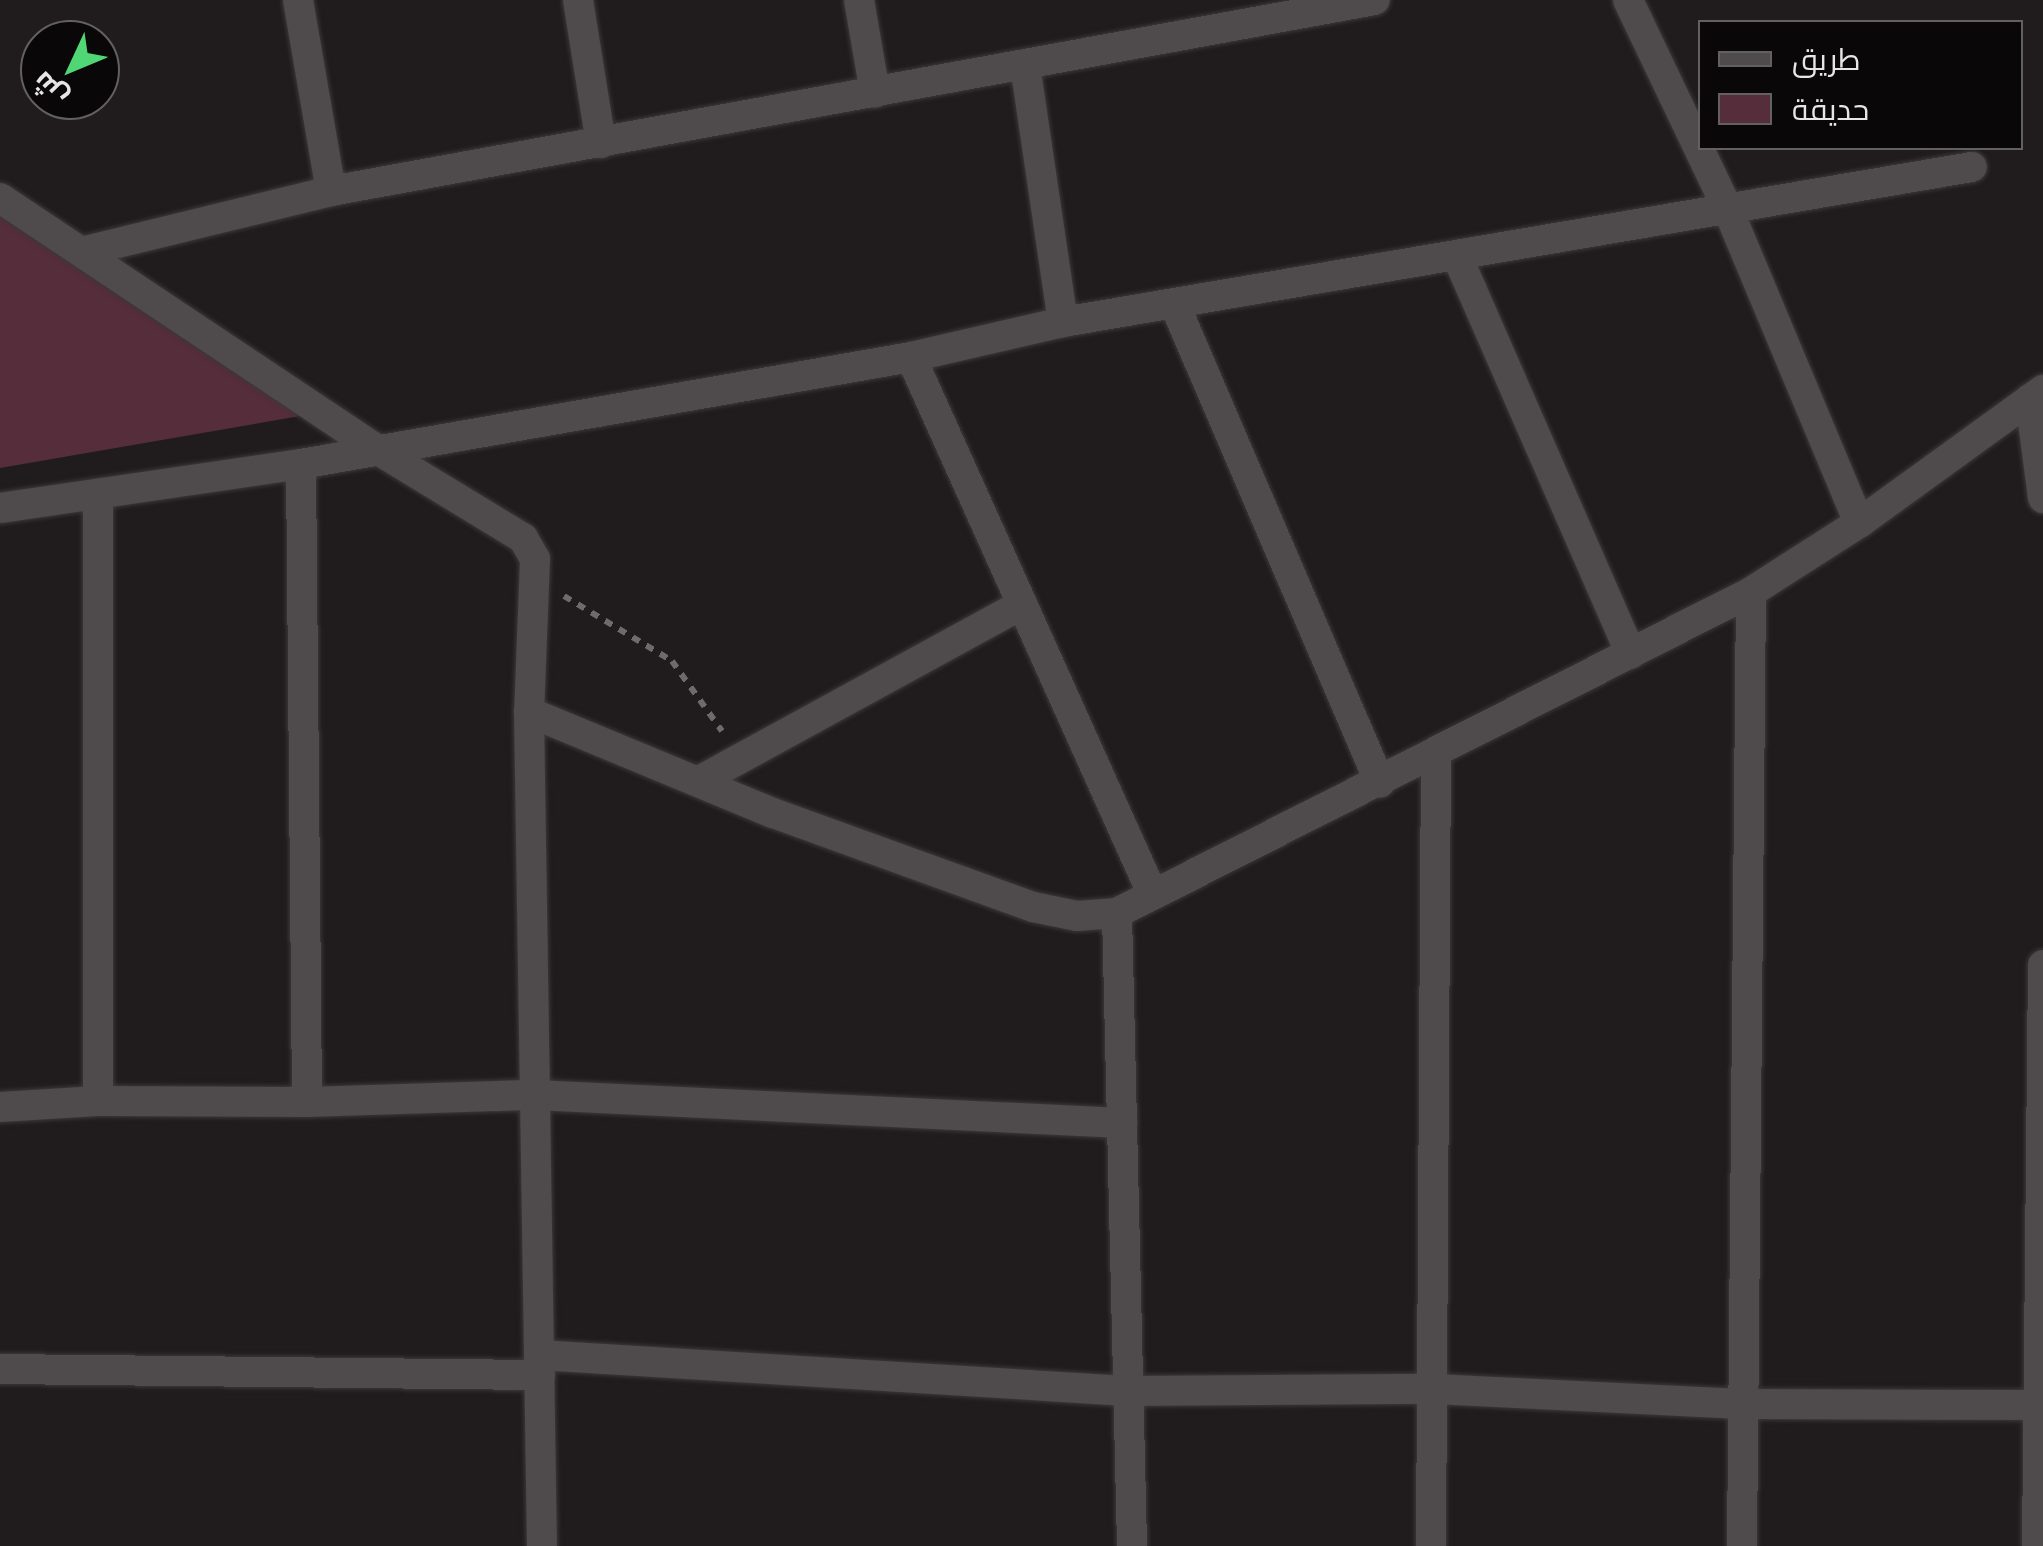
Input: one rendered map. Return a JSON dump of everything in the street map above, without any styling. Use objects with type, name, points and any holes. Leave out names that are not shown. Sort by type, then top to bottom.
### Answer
[{"type":"street","points":[[298,0],[331,191]]},
{"type":"street","points":[[578,0],[600,142]]},
{"type":"street","points":[[859,0],[875,93]]},
{"type":"street","points":[[85,251],[331,191],[1375,0]]},
{"type":"street","points":[[1628,0],[1698,147]]},
{"type":"street","points":[[1025,65],[1064,322]]},
{"type":"street","points":[[1699,150],[1859,523]]},
{"type":"street","points":[[0,508],[301,464],[910,358],[1064,322],[1972,168]]},
{"type":"street","points":[[0,198],[85,251],[378,450],[523,538],[534,559],[537,580],[529,712],[542,1546]]},
{"type":"street","points":[[1456,256],[1631,654]]},
{"type":"street","points":[[1174,303],[1380,782]]},
{"type":"street","points":[[910,358],[1152,893]]},
{"type":"street","points":[[529,712],[773,813],[1033,907],[1077,916],[1117,913],[1752,592],[1859,523],[2036,394]]},
{"type":"street","points":[[2036,394],[2043,498]]},
{"type":"street","points":[[301,464],[307,1102]]},
{"type":"street","points":[[98,494],[98,1101]]},
{"type":"street","points":[[1742,1546],[1752,592]]},
{"type":"street","points":[[701,780],[1022,604]]},
{"type":"street","points":[[1432,1546],[1436,754]]},
{"type":"street","points":[[1117,913],[1132,1546]]},
{"type":"street","points":[[2036,1546],[2043,965]]},
{"type":"street","points":[[0,1107],[98,1101],[307,1102],[535,1095],[1122,1123]]},
{"type":"street","points":[[0,1369],[540,1365],[1128,1391],[1434,1389],[1742,1404],[2040,1404]]},
{"type":"path","points":[[537,580],[672,660],[741,758]]},
{"type":"green space","points":[[0,213],[300,416],[0,468]]}]
